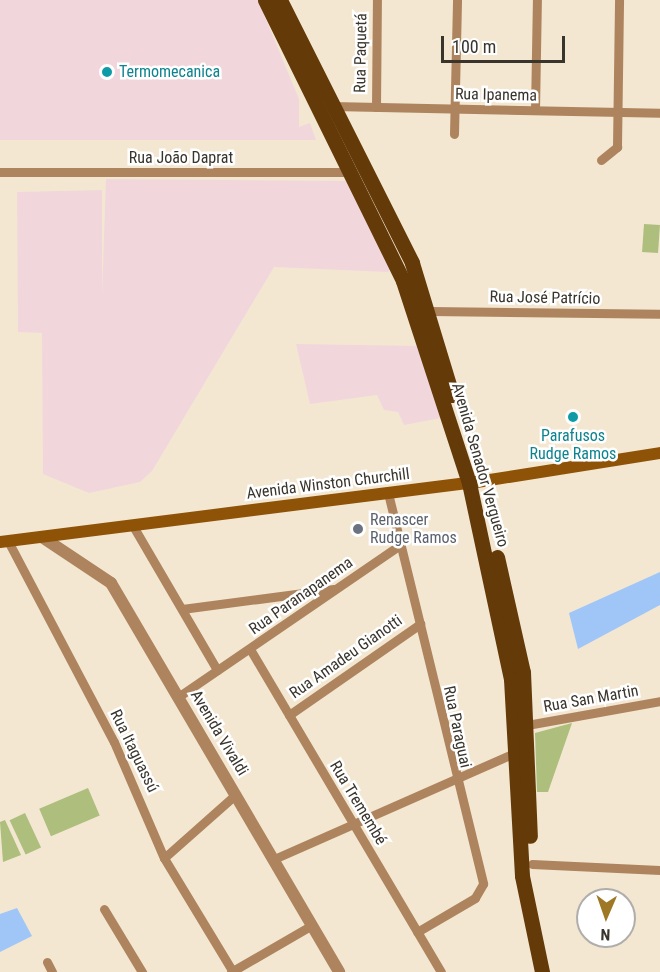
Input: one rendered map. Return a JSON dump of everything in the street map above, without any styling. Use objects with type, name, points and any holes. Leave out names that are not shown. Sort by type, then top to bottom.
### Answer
[{"type":"main road","name":"Avenida Senador Vergueiro","points":[[265,0],[355,170],[412,263],[430,311],[473,482],[519,641],[520,722],[527,774],[526,861],[551,972]]},
{"type":"main road","name":"Avenida Senador Vergueiro","points":[[280,0],[332,106],[355,170],[411,301],[473,482]]},
{"type":"main road","name":"Avenida Winston Churchill","points":[[4,542],[473,482],[660,453]]},
{"type":"main road","name":"Avenida Senador Vergueiro","points":[[520,722],[514,753],[542,972]]},
{"type":"main road","points":[[514,753],[527,774]]},
{"type":"street","name":"Rua Paquetá","points":[[376,107],[377,0]]},
{"type":"street","points":[[454,134],[457,0]]},
{"type":"street","points":[[536,110],[537,0]]},
{"type":"street","points":[[601,160],[617,147],[619,0]]},
{"type":"street","name":"Rua Ipanema","points":[[332,106],[660,113]]},
{"type":"street","name":"Rua João Daprat","points":[[0,172],[355,170]]},
{"type":"street","name":"Rua José Patrício","points":[[430,311],[660,315]]},
{"type":"street","name":"Rua Paraguai","points":[[388,493],[420,624],[454,780],[483,889],[417,932]]},
{"type":"street","points":[[133,526],[217,670]]},
{"type":"street","name":"Avenida Vivaldi","points":[[42,537],[111,583],[339,972]]},
{"type":"street","name":"Rua Itaguassú","points":[[4,542],[114,742],[164,858],[232,972]]},
{"type":"street","name":"Rua Paranapanema","points":[[178,697],[400,545]]},
{"type":"street","points":[[182,609],[337,589]]},
{"type":"street","name":"Rua Amadeu Gianotti","points":[[289,715],[420,624]]},
{"type":"street","name":"Rua Tremembé","points":[[250,649],[441,972]]},
{"type":"street","name":"Rua San Martin","points":[[520,722],[660,701]]},
{"type":"street","points":[[274,859],[514,753]]},
{"type":"street","points":[[164,858],[236,794]]},
{"type":"street","points":[[526,861],[660,870]]},
{"type":"street","points":[[104,909],[142,972]]},
{"type":"street","points":[[232,972],[312,924]]},
{"type":"street","points":[[47,962],[52,972]]},
{"type":"shaded area","name":"Termomecanica","points":[[0,0],[258,0],[299,99],[299,127],[310,123],[316,140],[0,140]]},
{"type":"shaded area","points":[[106,179],[349,181],[391,268],[388,272],[274,267],[152,471],[140,482],[89,493],[43,474],[42,333],[18,332],[17,192],[102,190],[102,296]]},
{"type":"shaded area","points":[[296,344],[420,346],[441,418],[404,425],[398,412],[384,410],[377,395],[310,404]]},
{"type":"green space","points":[[644,224],[660,225],[658,253],[642,252]]},
{"type":"green space","points":[[572,723],[548,792],[537,792],[535,733]]},
{"type":"green space","points":[[88,788],[100,816],[51,836],[39,809]]},
{"type":"green space","points":[[25,813],[41,847],[26,855],[10,820]]},
{"type":"green space","points":[[5,820],[21,855],[3,862],[0,822]]},
{"type":"water","points":[[660,572],[660,605],[578,649],[569,613]]},
{"type":"water","points":[[17,908],[32,936],[0,952],[0,914]]},
{"type":"place","name":"Termomecanica","points":[[107,72]]},
{"type":"place","name":"Parafusos Rudge Ramos","points":[[573,417]]},
{"type":"place","name":"Renascer Rudge Ramos","points":[[358,529]]}]
